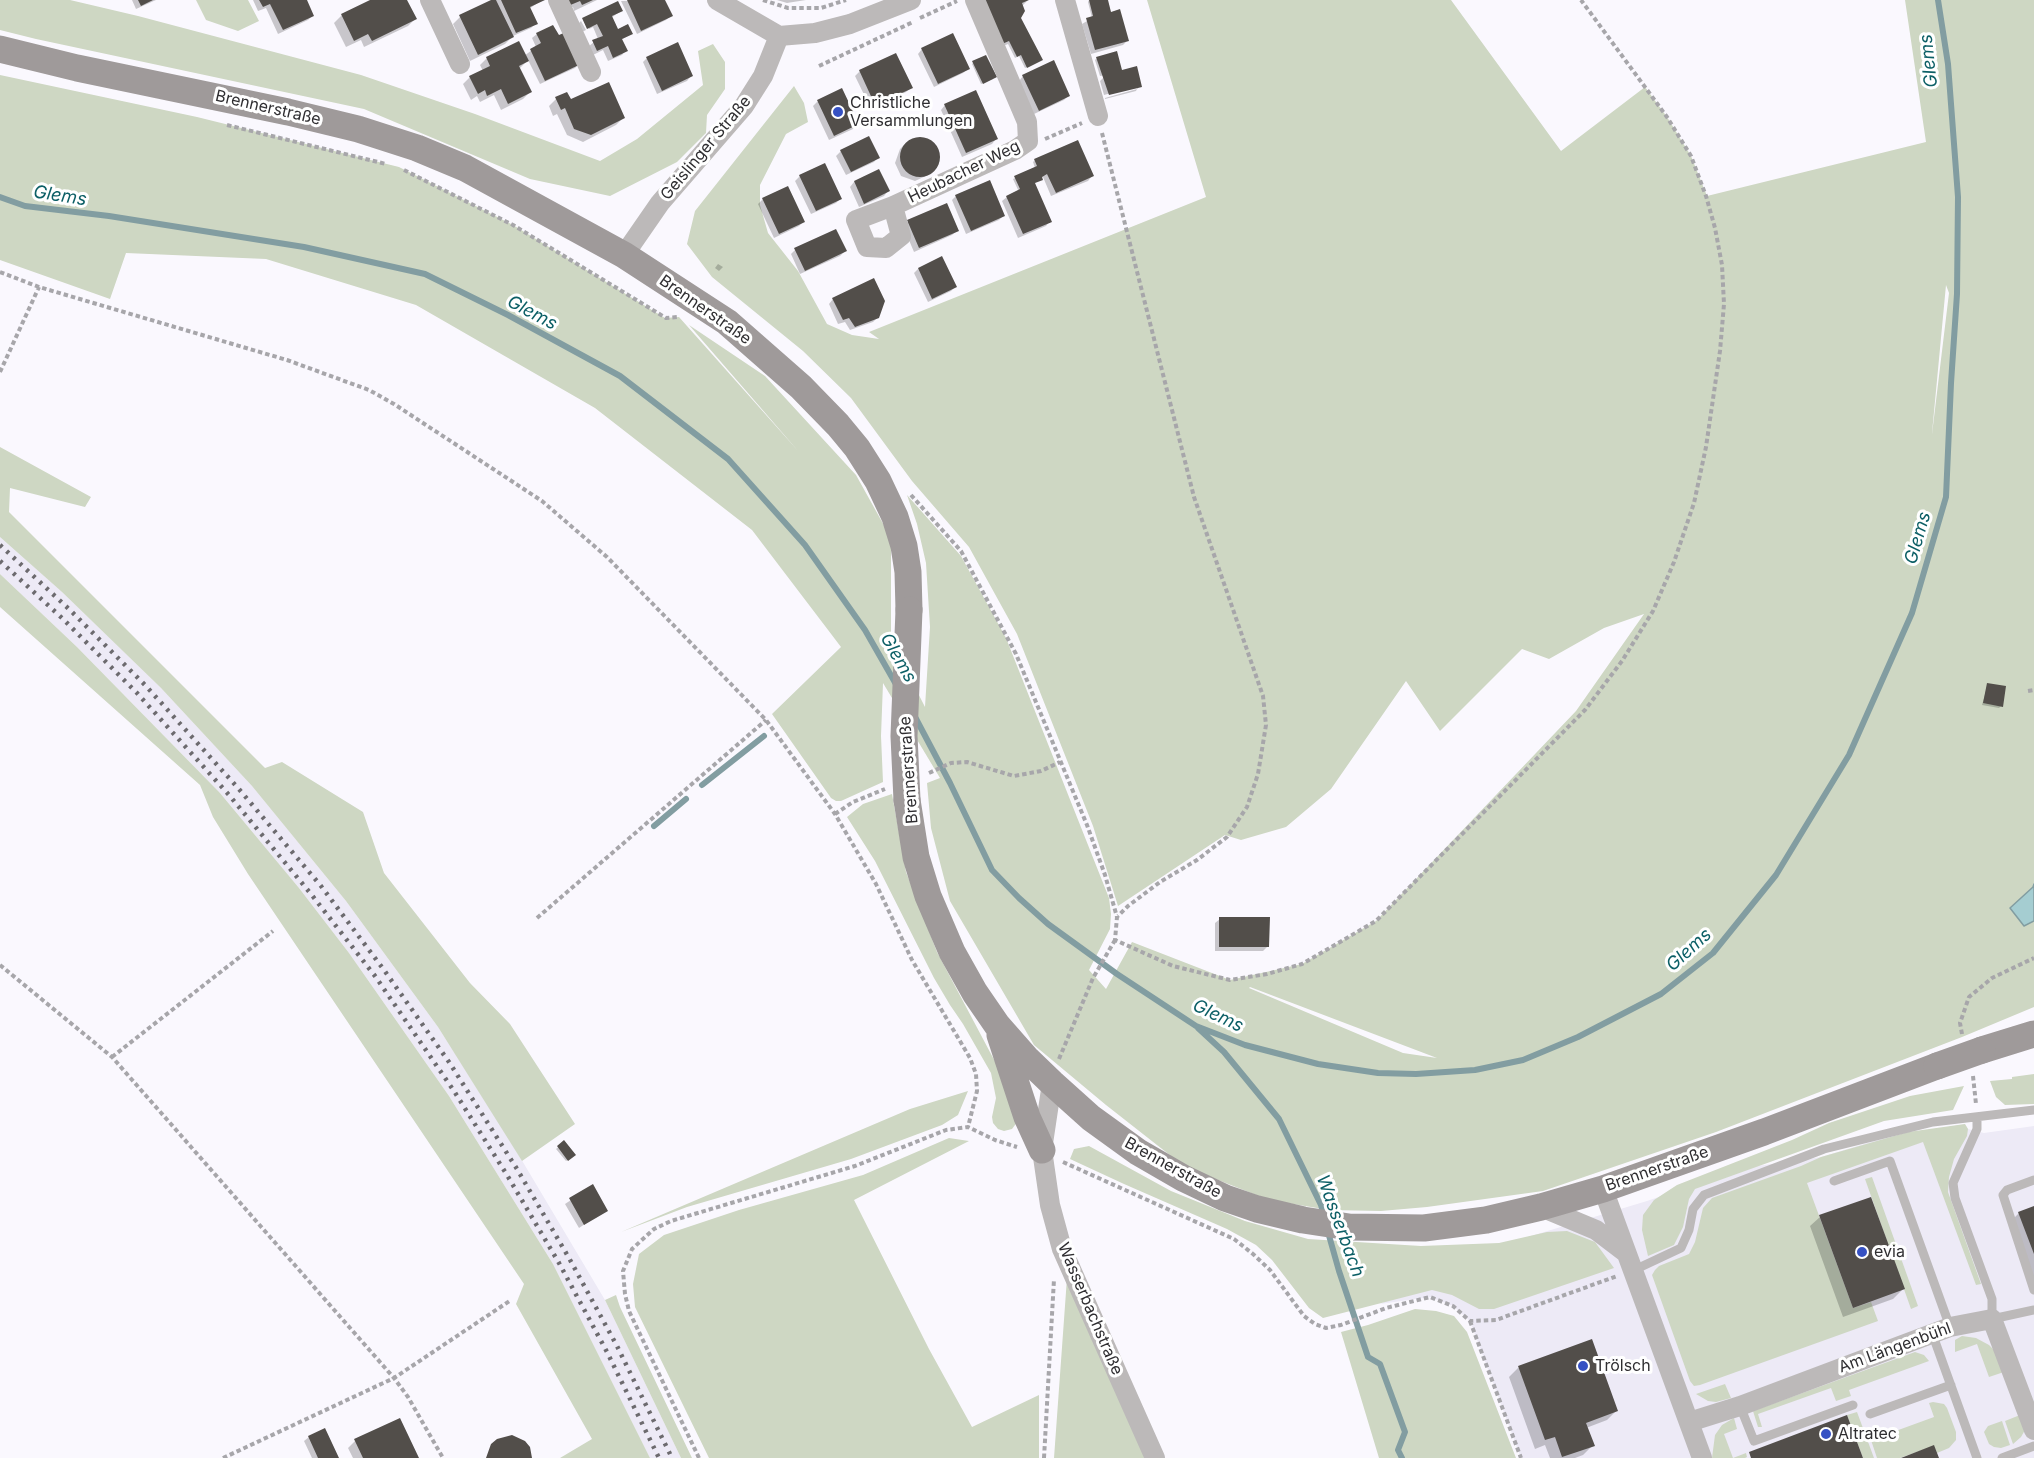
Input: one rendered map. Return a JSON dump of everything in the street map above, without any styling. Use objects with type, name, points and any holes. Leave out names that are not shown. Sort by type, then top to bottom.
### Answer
[{"type":"main road","name":"Brennerstraße","points":[[0,49],[77,68],[288,112],[358,129],[417,148],[465,168],[624,255],[727,322],[768,357],[838,425],[857,448],[878,481],[895,517],[904,546],[908,572],[909,610],[904,736],[907,800],[916,857],[928,896],[952,952],[975,993],[997,1025],[1026,1058],[1091,1118],[1129,1145],[1183,1178],[1225,1198],[1257,1209],[1303,1220],[1350,1227],[1424,1228],[1486,1220],[1603,1189],[1764,1132],[1937,1066],[2034,1034]]},
{"type":"main road","points":[[997,1025],[1013,1077],[1042,1150]]},
{"type":"street","points":[[430,0],[459,64]]},
{"type":"street","points":[[558,0],[591,72]]},
{"type":"street","points":[[717,0],[779,36],[815,33],[850,24],[911,0]]},
{"type":"street","name":"Heubacher Weg","points":[[893,206],[1016,150],[1028,141],[1027,122],[975,0]]},
{"type":"street","points":[[1065,0],[1098,116]]},
{"type":"street","name":"Geislinger Straße","points":[[624,255],[660,202],[744,106],[763,76],[779,36]]},
{"type":"street","name":"Wasserbachstraße","points":[[1052,1083],[1042,1150],[1050,1205],[1062,1249],[1155,1458]]},
{"type":"street","points":[[1603,1189],[1702,1458]]},
{"type":"street","points":[[1541,1207],[1596,1230],[1625,1252]]},
{"type":"street","points":[[1992,1320],[2034,1430]]},
{"type":"street","name":"Am Längenbühl","points":[[1689,1422],[1740,1406],[1941,1330],[1992,1320]]},
{"type":"lane","points":[[1632,1271],[1681,1248],[1689,1230],[1693,1209],[1704,1195],[1824,1149],[1933,1122],[2034,1110]]},
{"type":"lane","points":[[1977,1117],[1977,1129],[1955,1174],[1953,1191],[1992,1299],[1992,1320],[2034,1310]]},
{"type":"lane","points":[[1834,1181],[1890,1161],[1941,1330],[1951,1385],[1977,1458]]},
{"type":"lane","points":[[2034,1180],[2007,1190],[2002,1195],[2034,1290]]},
{"type":"lane","points":[[1870,1414],[1951,1385]]},
{"type":"lane","points":[[1740,1406],[1754,1441],[1853,1405]]},
{"type":"lane","points":[[2002,1458],[2034,1446]]},
{"type":"path","points":[[763,0],[788,8],[821,8],[846,0]]},
{"type":"path","points":[[819,66],[959,0]]},
{"type":"path","points":[[1115,940],[1173,966],[1230,980],[1267,974],[1302,964],[1376,921],[1585,710],[1622,661],[1653,611],[1674,562],[1694,503],[1706,447],[1720,351],[1724,304],[1722,266],[1706,196],[1691,156],[1667,117],[1581,0]]},
{"type":"path","points":[[1028,141],[1045,139],[1098,116],[1194,497],[1263,696],[1266,725],[1258,774],[1247,807],[1227,837],[1197,860],[1152,888],[1117,917]]},
{"type":"path","points":[[219,123],[388,164]]},
{"type":"path","points":[[399,167],[513,225],[666,318],[679,317],[694,300]]},
{"type":"path","points":[[0,272],[39,287],[287,360],[369,390],[542,501],[615,565],[766,720],[835,814],[876,884],[912,960],[970,1058],[976,1074],[977,1091],[968,1127]]},
{"type":"path","points":[[0,372],[39,287]]},
{"type":"path","points":[[2028,691],[2034,690]]},
{"type":"path","points":[[537,918],[766,720]]},
{"type":"path","points":[[933,771],[951,763],[967,762],[1014,776],[1041,771],[1060,762],[1087,825],[1117,917],[1115,940],[1093,978],[1061,1054],[1052,1083]]},
{"type":"path","points":[[112,1057],[273,931]]},
{"type":"path","points":[[0,965],[112,1057],[394,1378],[408,1397],[443,1458]]},
{"type":"path","points":[[699,1458],[629,1311],[623,1271],[632,1249],[654,1229],[671,1221],[855,1166],[946,1130],[968,1127],[995,1140],[1024,1149],[1042,1150],[1068,1165],[1234,1239],[1270,1270],[1304,1316],[1315,1324],[1326,1328],[1341,1325],[1386,1308],[1430,1297],[1454,1306],[1470,1321],[1521,1458]]},
{"type":"path","points":[[1044,1458],[1055,1269],[1062,1249]]},
{"type":"path","points":[[1470,1321],[1496,1320],[1632,1271]]},
{"type":"path","points":[[223,1458],[394,1378],[511,1300]]},
{"type":"shaded area","points":[[0,537],[62,592],[161,688],[252,786],[346,901],[438,1027],[511,1142],[605,1300],[681,1458],[650,1458],[553,1264],[449,1096],[349,953],[299,888],[220,793],[77,647],[0,574]]},
{"type":"shaded area","points":[[1965,1124],[1968,1129],[1984,1133],[2034,1126],[2034,1458],[1521,1458],[1470,1321],[1453,1306],[1430,1297],[1380,1304],[1501,1245],[1647,1201],[1743,1168],[1821,1157],[1880,1139]]},
{"type":"green space","points":[[0,0],[70,0],[361,75],[475,114],[600,161],[637,139],[703,85],[698,51],[713,44],[725,62],[725,89],[707,115],[706,133],[677,162],[610,196],[530,179],[364,109],[0,30]]},
{"type":"green space","points":[[196,0],[248,0],[259,21],[238,31],[206,20]]},
{"type":"green space","points":[[1147,0],[1451,0],[1561,151],[1645,87],[1691,156],[1707,196],[1926,142],[1905,0],[2034,0],[2034,1007],[1716,1132],[1543,1191],[1427,1207],[1381,1211],[1329,1210],[1269,1200],[1185,1167],[1034,1045],[950,901],[931,828],[927,783],[940,778],[883,683],[881,736],[883,782],[841,801],[831,798],[772,714],[841,647],[752,530],[595,408],[416,305],[266,259],[126,253],[110,299],[0,260],[0,75],[197,117],[399,167],[513,225],[665,318],[679,317],[799,452],[689,325],[765,376],[856,475],[891,538],[891,640],[925,707],[930,627],[926,563],[917,524],[907,495],[961,556],[1006,638],[1109,898],[1110,929],[1089,970],[1106,989],[1132,942],[1230,980],[1302,964],[1376,921],[1576,711],[1644,614],[1604,628],[1549,659],[1522,649],[1440,731],[1406,681],[1331,789],[1286,827],[1241,840],[1225,835],[1118,906],[1093,826],[1017,634],[969,547],[912,481],[851,398],[803,351],[712,277],[687,244],[695,211],[794,86],[804,103],[808,122],[786,134],[760,185],[760,205],[768,233],[798,271],[827,324],[852,335],[879,339],[869,332],[1206,197]],"holes":[[[1946,285],[1949,293],[1932,434],[1932,433]],[[1250,987],[1437,1058],[1403,1053]]]},
{"type":"green space","points":[[0,447],[91,497],[85,507],[10,488],[9,512],[265,768],[282,762],[363,812],[384,873],[470,983],[510,1024],[575,1124],[522,1161],[438,1027],[346,901],[252,786],[161,688],[62,592],[0,537]]},
{"type":"green space","points":[[0,574],[77,647],[220,793],[299,888],[349,953],[449,1096],[553,1264],[650,1458],[560,1458],[592,1439],[516,1304],[524,1284],[248,874],[213,817],[200,785],[0,607]]},
{"type":"green space","points":[[892,794],[906,872],[937,952],[1000,1071],[1018,1121],[1012,1129],[1004,1131],[998,1129],[993,1123],[996,1098],[991,1073],[934,978],[875,861],[847,817],[863,804]]},
{"type":"green space","points":[[2034,1074],[2034,1104],[2005,1105],[1996,1097],[1990,1081],[2012,1079],[2012,1077]]},
{"type":"green space","points":[[1964,1086],[1953,1110],[1884,1121],[1695,1189],[1689,1199],[1683,1227],[1674,1245],[1648,1256],[1642,1230],[1643,1215],[1654,1200],[1677,1185],[1829,1123],[1910,1096]]},
{"type":"green space","points":[[968,1091],[958,1115],[942,1125],[851,1159],[687,1207],[621,1232],[910,1109]]},
{"type":"green space","points":[[1965,1124],[1968,1129],[1967,1136],[1954,1159],[1948,1192],[1981,1284],[1976,1285],[1923,1142],[1807,1183],[1853,1308],[1871,1302],[1878,1321],[1694,1386],[1690,1381],[1652,1275],[1659,1266],[1689,1254],[1695,1242],[1703,1208],[1712,1198],[1821,1157],[1908,1132]]},
{"type":"green space","points":[[949,1138],[969,1141],[854,1200],[929,1349],[972,1427],[1039,1395],[1039,1458],[709,1458],[635,1307],[633,1284],[639,1254],[664,1235],[739,1210],[863,1175]]},
{"type":"green space","points":[[1089,1146],[1171,1191],[1245,1221],[1308,1239],[1421,1246],[1499,1243],[1547,1232],[1567,1231],[1595,1242],[1614,1268],[1494,1309],[1479,1309],[1452,1295],[1432,1290],[1323,1318],[1309,1308],[1272,1260],[1256,1245],[1227,1229],[1070,1159],[1074,1149]]},
{"type":"green space","points":[[1872,1177],[1918,1306],[1911,1309],[1865,1179]]},
{"type":"green space","points":[[1067,1278],[1148,1458],[1054,1458]]},
{"type":"green space","points":[[616,1295],[692,1458],[681,1458],[605,1300]]},
{"type":"green space","points":[[1415,1309],[1454,1316],[1467,1332],[1516,1458],[1379,1458],[1341,1332]]},
{"type":"green space","points":[[1962,1336],[1976,1338],[1989,1345],[1995,1351],[2004,1372],[1989,1377],[1977,1344],[1955,1352],[1955,1340]]},
{"type":"green space","points":[[1915,1352],[1924,1355],[1929,1361],[1849,1390],[1851,1396],[1836,1401],[1831,1388],[1758,1414],[1762,1427],[1758,1427],[1753,1411]]},
{"type":"green space","points":[[1725,1384],[1731,1398],[1716,1402],[1708,1401],[1696,1394]]},
{"type":"green space","points":[[1929,1403],[1944,1404],[1956,1432],[1956,1440],[1949,1448],[1937,1453],[1934,1446],[1900,1458],[1877,1458],[1871,1440],[1934,1417]]},
{"type":"green space","points":[[1857,1412],[1874,1458],[1863,1458],[1847,1415]]},
{"type":"green space","points":[[2020,1415],[2025,1430],[2013,1444],[2005,1421]]},
{"type":"green space","points":[[1734,1418],[1737,1429],[1724,1434],[1733,1458],[1712,1458],[1715,1435],[1722,1425]]},
{"type":"green space","points":[[2002,1421],[2010,1445],[2001,1448],[1994,1447],[1989,1444],[1984,1432],[1988,1426]]},
{"type":"green space","points":[[1746,1453],[1747,1457],[1745,1458],[1733,1458]]},
{"type":"water","points":[[2034,884],[2034,921],[2024,926],[2010,908]]},
{"type":"building","points":[[138,0],[153,0],[141,6]]},
{"type":"building","points":[[259,0],[307,0],[314,16],[283,30],[270,4],[263,7]]},
{"type":"building","points":[[370,0],[407,0],[417,19],[372,41],[368,34],[354,41],[341,14]]},
{"type":"building","points":[[491,0],[496,0],[514,37],[478,55],[459,15]]},
{"type":"building","points":[[501,0],[545,0],[530,7],[538,24],[516,33]]},
{"type":"building","points":[[566,0],[593,0],[582,5],[580,1],[568,6]]},
{"type":"building","points":[[627,0],[665,0],[673,16],[641,31]]},
{"type":"building","points":[[981,0],[1029,0],[1022,3],[1025,11],[1021,18],[1043,60],[1027,68],[1021,55],[1017,57],[1009,41],[1002,44]]},
{"type":"building","points":[[1089,0],[1108,0],[1111,12],[1120,9],[1129,41],[1095,50],[1086,18],[1093,16]]},
{"type":"building","points":[[618,1],[623,11],[612,16],[618,29],[628,24],[633,34],[622,39],[628,51],[613,58],[608,46],[597,51],[592,40],[603,36],[597,24],[587,29],[582,18]]},
{"type":"building","points":[[553,25],[559,35],[566,32],[581,64],[545,81],[530,49],[541,43],[536,33]]},
{"type":"building","points":[[953,33],[970,69],[938,84],[921,48]]},
{"type":"building","points":[[519,41],[529,61],[519,66],[532,92],[508,104],[501,89],[487,96],[485,90],[478,94],[469,76],[490,66],[486,57]]},
{"type":"building","points":[[678,42],[693,76],[662,91],[646,57]]},
{"type":"building","points":[[1117,51],[1122,70],[1137,66],[1142,87],[1109,95],[1096,57]]},
{"type":"building","points":[[896,53],[913,88],[875,105],[859,70]]},
{"type":"building","points":[[986,55],[997,77],[983,84],[972,61]]},
{"type":"building","points":[[1054,60],[1070,96],[1039,111],[1022,75]]},
{"type":"building","points":[[609,82],[625,118],[591,135],[574,129],[565,108],[561,110],[555,97],[567,92],[571,99]]},
{"type":"building","name":"Christliche Versammlungen","points":[[842,88],[859,124],[834,136],[817,100]]},
{"type":"building","points":[[976,90],[998,139],[966,153],[944,104]]},
{"type":"building","points":[[869,136],[880,158],[851,172],[840,150]]},
{"type":"building","points":[[920,137],[934,143],[940,157],[934,171],[920,177],[906,171],[900,157],[906,143]]},
{"type":"building","points":[[1078,140],[1094,176],[1056,193],[1047,174],[1042,177],[1043,180],[1035,183],[1052,222],[1023,234],[1006,196],[1020,189],[1014,176],[1037,166],[1034,159]]},
{"type":"building","points":[[825,163],[842,199],[816,211],[799,175]]},
{"type":"building","points":[[879,169],[890,191],[864,204],[854,181]]},
{"type":"building","points":[[990,180],[1005,216],[971,231],[955,195]]},
{"type":"building","points":[[788,186],[805,222],[779,234],[762,198]]},
{"type":"building","points":[[947,203],[959,231],[919,248],[907,220]]},
{"type":"building","points":[[836,229],[847,251],[805,271],[794,248]]},
{"type":"building","points":[[942,256],[957,287],[932,299],[918,268]]},
{"type":"building","points":[[874,278],[885,301],[879,318],[855,327],[849,318],[843,320],[832,298]]},
{"type":"building","points":[[1987,683],[2006,686],[2003,707],[1983,703]]},
{"type":"building","points":[[1219,917],[1270,917],[1269,947],[1219,947]]},
{"type":"building","points":[[564,1140],[576,1155],[568,1161],[557,1146]]},
{"type":"building","points":[[593,1184],[608,1211],[584,1225],[569,1198]]},
{"type":"building","name":"evia","points":[[1871,1197],[1905,1289],[1853,1308],[1819,1215]]},
{"type":"building","points":[[2034,1206],[2034,1254],[2018,1212]]},
{"type":"building","points":[[1592,1339],[1618,1411],[1586,1423],[1595,1446],[1562,1457],[1555,1437],[1545,1440],[1518,1366]]},
{"type":"building","name":"Altratec","points":[[1847,1415],[1863,1458],[1751,1458],[1749,1452]]},
{"type":"building","points":[[400,1418],[419,1458],[363,1458],[354,1439]]},
{"type":"building","points":[[325,1428],[339,1458],[318,1458],[308,1436]]},
{"type":"building","points":[[512,1435],[525,1441],[530,1447],[532,1458],[486,1458],[491,1444],[497,1439]]},
{"type":"building","points":[[1934,1445],[1939,1458],[1901,1458]]},
{"type":"waterway","name":"Glems","points":[[914,715],[992,870],[1019,898],[1048,924],[1117,974],[1196,1026],[1245,1045],[1318,1064],[1378,1073],[1416,1074],[1475,1070],[1523,1060],[1578,1037],[1661,994],[1713,953],[1776,875],[1849,755],[1912,613],[1946,497],[1957,294],[1958,197],[1948,64],[1938,0]]},
{"type":"waterway","name":"Glems","points":[[0,197],[25,206],[109,216],[304,247],[425,274],[508,315],[620,376],[728,459],[805,545],[865,630],[897,686]]},
{"type":"waterway","points":[[702,785],[764,736]]},
{"type":"waterway","points":[[654,826],[686,799]]},
{"type":"waterway","name":"Wasserbach","points":[[1198,1028],[1224,1052],[1279,1119],[1321,1205],[1324,1216]]},
{"type":"waterway","name":"Wasserbach","points":[[1328,1232],[1368,1357],[1380,1364],[1405,1432],[1398,1450],[1402,1458]]},
{"type":"railway","points":[[0,545],[70,610],[146,686],[238,788],[321,886],[384,970],[449,1062],[517,1169],[617,1346],[672,1458]]},
{"type":"railway","points":[[0,561],[62,618],[137,693],[229,795],[375,976],[454,1091],[559,1263],[607,1352],[659,1458]]},
{"type":"place","name":"Christliche Versammlungen","points":[[838,112]]},
{"type":"place","name":"evia","points":[[1862,1252]]},
{"type":"place","name":"Trölsch","points":[[1583,1366]]},
{"type":"place","name":"Altratec","points":[[1826,1434]]}]
